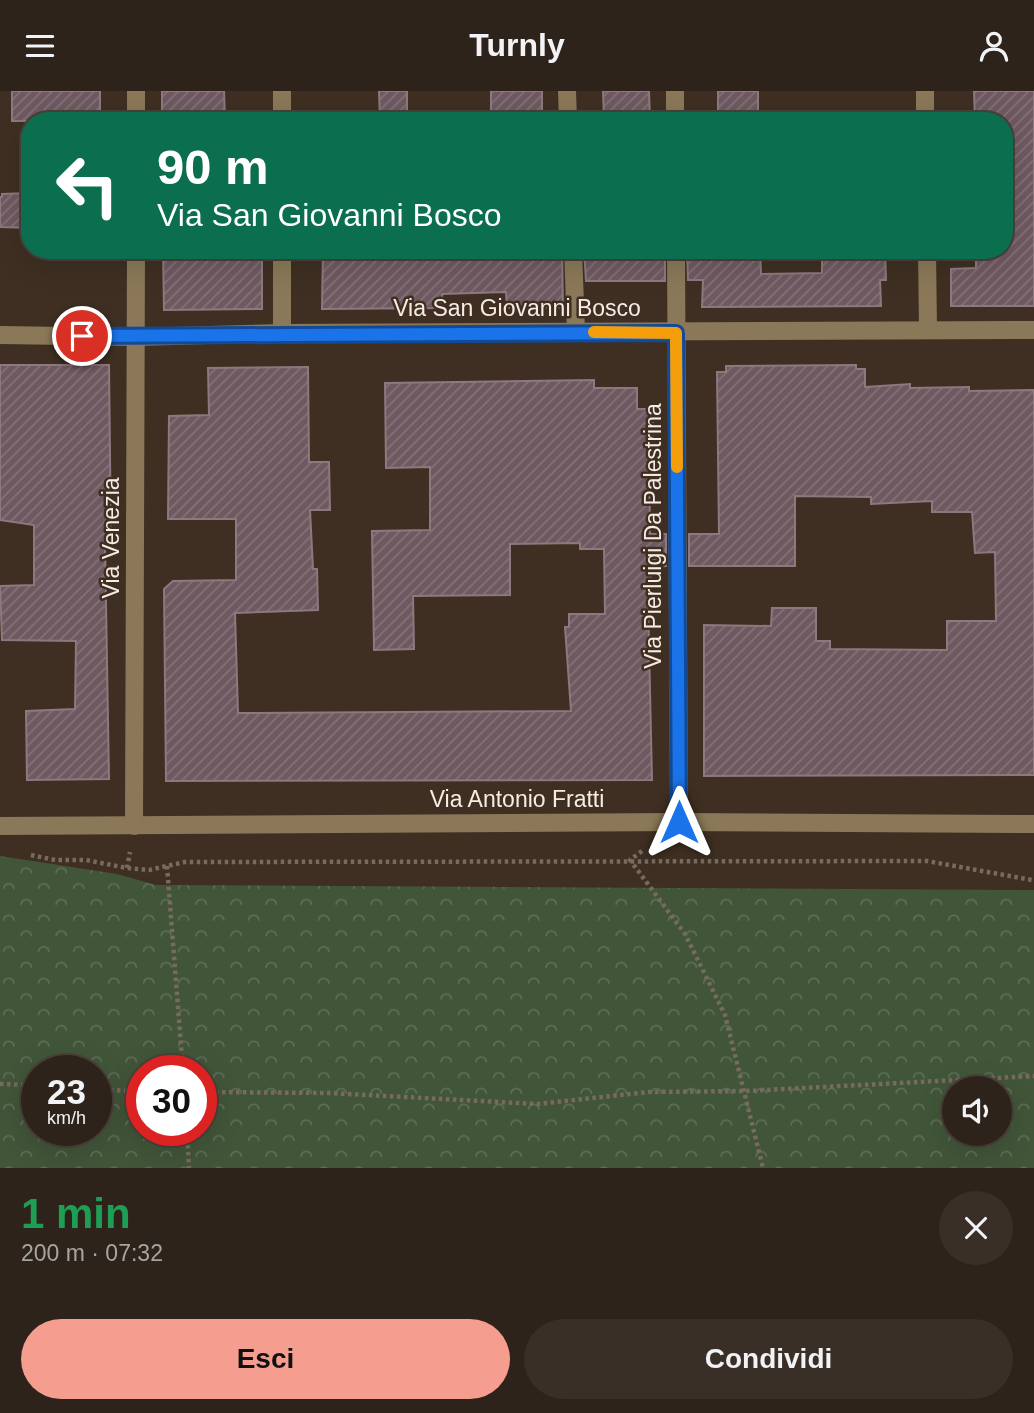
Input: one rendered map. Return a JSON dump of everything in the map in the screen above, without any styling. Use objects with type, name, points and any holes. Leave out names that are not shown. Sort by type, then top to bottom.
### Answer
[{"type":"street","points":[[136,91],[136,112]]},
{"type":"street","points":[[282,91],[282,112]]},
{"type":"street","points":[[567,91],[568,112]]},
{"type":"street","points":[[675,91],[675,112]]},
{"type":"street","points":[[925,91],[925,112]]},
{"type":"street","name":"Via Venezia","points":[[134,826],[136,259]]},
{"type":"street","points":[[282,259],[282,333]]},
{"type":"street","points":[[573,259],[576,332]]},
{"type":"street","name":"Via Pierluigi Da Palestrina","points":[[676,259],[679,822]]},
{"type":"street","points":[[927,259],[928,330]]},
{"type":"street","name":"Via San Giovanni Bosco","points":[[0,335],[136,337],[282,333],[1034,330]]},
{"type":"street","name":"Via Antonio Fratti","points":[[0,826],[679,822],[1034,824]]},
{"type":"path","points":[[27,855],[55,860],[86,860],[149,870],[185,862],[927,861],[1015,878],[1034,878]]},
{"type":"path","points":[[630,860],[685,934],[725,1015],[763,1168]]},
{"type":"path","points":[[167,866],[182,1055]]},
{"type":"path","points":[[217,1092],[329,1093],[537,1104],[649,1092],[746,1091],[1034,1076]]},
{"type":"path","points":[[0,1084],[21,1085]]},
{"type":"path","points":[[188,1146],[189,1168]]},
{"type":"green space","points":[[0,856],[117,874],[156,885],[1034,890],[1034,1168],[0,1168]]},
{"type":"building","points":[[12,91],[100,91],[100,112],[21,112],[21,121],[12,121]]},
{"type":"building","points":[[162,91],[224,91],[225,112],[162,112]]},
{"type":"building","points":[[379,91],[407,91],[407,112],[380,112]]},
{"type":"building","points":[[491,91],[542,91],[542,112],[491,112]]},
{"type":"building","points":[[603,91],[649,91],[650,112],[604,112]]},
{"type":"building","points":[[718,91],[758,91],[758,112],[718,112]]},
{"type":"building","points":[[974,91],[1034,91],[1034,306],[951,306],[951,269],[976,268],[976,259],[1013,259],[1013,112],[975,112]]},
{"type":"building","points":[[21,193],[21,228],[0,227],[2,194]]},
{"type":"building","points":[[163,259],[262,259],[262,309],[164,310]]},
{"type":"building","points":[[323,259],[562,259],[563,308],[507,308],[506,292],[442,294],[443,308],[322,309]]},
{"type":"building","points":[[585,259],[665,259],[665,281],[586,281]]},
{"type":"building","points":[[687,259],[760,259],[761,274],[822,273],[822,259],[885,259],[886,280],[880,280],[881,306],[702,307],[703,280],[688,280]]},
{"type":"building","points":[[0,365],[109,365],[111,545],[105,545],[109,779],[27,780],[26,711],[75,709],[76,641],[2,640],[0,586],[34,585],[34,525],[0,520]]},
{"type":"building","points":[[856,365],[856,369],[865,369],[865,387],[910,384],[910,388],[969,387],[969,391],[1034,390],[1034,775],[704,776],[704,625],[771,626],[772,608],[816,608],[816,641],[830,641],[830,649],[947,650],[947,621],[996,621],[995,552],[975,553],[972,512],[932,512],[932,501],[871,504],[871,497],[795,496],[795,566],[689,566],[689,534],[719,534],[717,372],[726,372],[726,366]]},
{"type":"building","points":[[308,367],[309,462],[329,462],[330,510],[310,510],[313,569],[317,569],[318,610],[235,613],[238,713],[571,711],[565,627],[569,627],[569,614],[605,614],[604,549],[580,549],[580,543],[510,544],[510,595],[413,596],[414,649],[374,650],[372,531],[430,530],[430,467],[386,468],[385,383],[594,380],[594,388],[637,388],[637,409],[653,409],[653,439],[649,439],[650,534],[666,534],[666,566],[651,567],[651,599],[648,599],[652,780],[166,781],[164,589],[173,581],[236,580],[236,519],[168,519],[169,416],[209,415],[208,368]]},
{"type":"slow traffic","points":[[594,332],[676,333],[677,467]]},
{"type":"route","points":[[82,336],[676,333],[679,822]]}]
